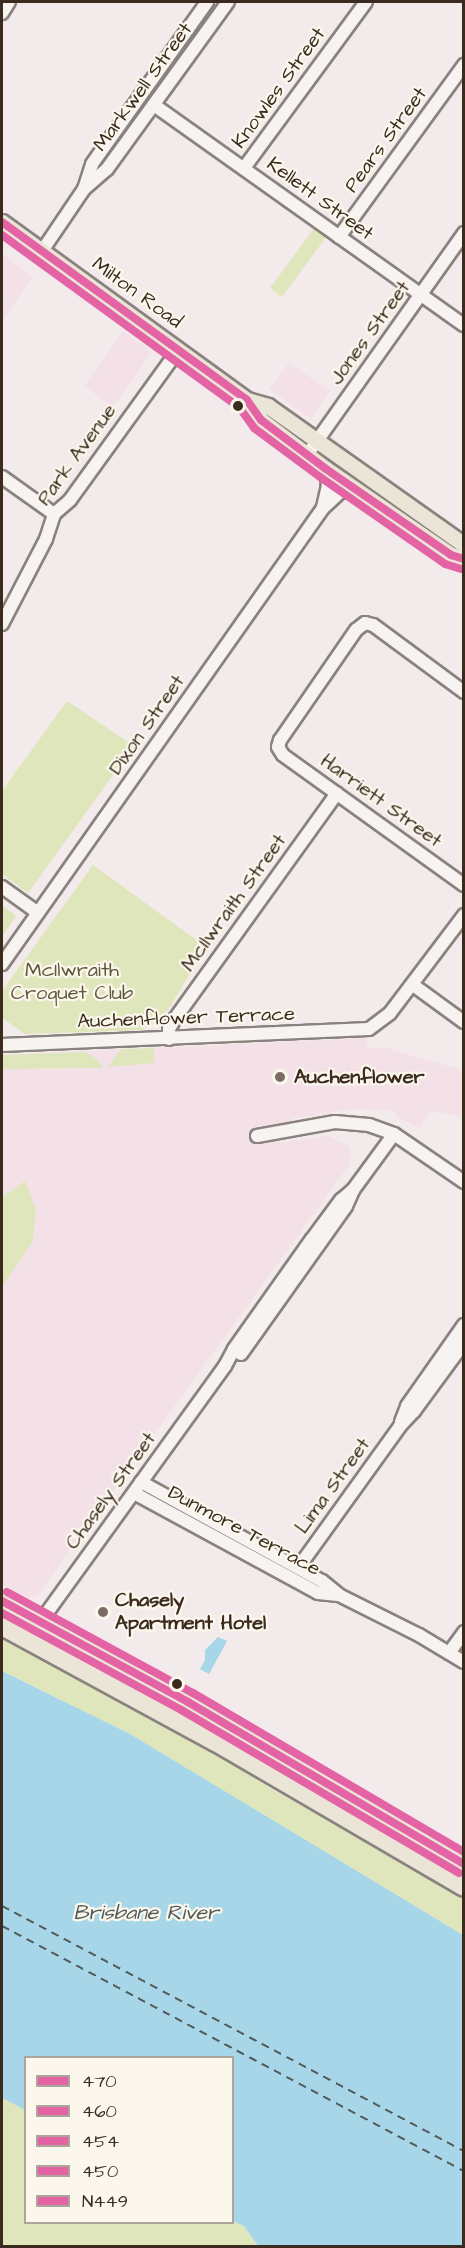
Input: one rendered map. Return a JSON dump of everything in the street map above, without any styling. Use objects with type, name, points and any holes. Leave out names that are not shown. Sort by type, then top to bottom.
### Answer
[{"type":"highway","points":[[2,1602],[188,1702],[464,1864]]},
{"type":"highway","points":[[2,1626],[216,1742],[464,1887]]},
{"type":"main road","name":"Milton Road","points":[[2,222],[247,400],[261,420],[352,488],[451,555],[464,559]]},
{"type":"main road","name":"Milton Road","points":[[247,400],[268,406],[464,545]]},
{"type":"street","points":[[2,13],[9,2]]},
{"type":"street","name":"Markwell Street","points":[[84,189],[92,164],[207,2]]},
{"type":"street","name":"Markwell Street","points":[[42,251],[84,189],[107,169],[228,2]]},
{"type":"street","name":"Knowles Street","points":[[244,168],[366,2]]},
{"type":"street","name":"Pears Street","points":[[339,237],[464,65]]},
{"type":"street","name":"Kellett Street","points":[[154,105],[464,326]]},
{"type":"street","name":"Jones Street","points":[[307,455],[464,233]]},
{"type":"street","name":"Park Avenue","points":[[2,624],[46,539],[54,514],[70,500],[179,349]]},
{"type":"street","name":"Dixon Street","points":[[323,508],[328,486],[326,469]]},
{"type":"street","points":[[2,478],[54,514]]},
{"type":"street","name":"Dixon Street","points":[[2,964],[323,508],[339,493],[352,488]]},
{"type":"street","name":"Harriett Street","points":[[464,692],[373,626],[364,623],[356,630],[280,740],[278,747],[283,755],[464,885]]},
{"type":"street","name":"McIlwraith Street","points":[[169,1039],[174,1020],[337,793]]},
{"type":"street","points":[[2,887],[38,914]]},
{"type":"street","points":[[464,915],[413,985],[464,1022]]},
{"type":"street","name":"Auchenflower Terrace","points":[[2,1046],[353,1031],[372,1028],[390,1013],[413,985]]},
{"type":"street","points":[[257,1136],[343,1122],[371,1125],[394,1134],[464,1182]]},
{"type":"street","name":"Chasely Street","points":[[28,1639],[225,1366],[241,1354],[394,1134]]},
{"type":"street","name":"Lima Street","points":[[400,1426],[407,1406],[464,1325]]},
{"type":"street","name":"Lima Street","points":[[298,1568],[400,1426],[414,1412],[464,1343]]},
{"type":"street","name":"Dunmore Terrace","points":[[137,1488],[298,1568],[322,1581],[339,1595],[464,1662]]},
{"type":"street","name":"Dunmore Terrace","points":[[137,1488],[318,1593],[339,1595]]},
{"type":"street","points":[[449,1653],[464,1632]]},
{"type":"shaded area","points":[[2,254],[33,277],[2,321]]},
{"type":"shaded area","points":[[123,331],[152,352],[113,407],[84,386]]},
{"type":"shaded area","points":[[289,363],[330,391],[311,419],[269,389]]},
{"type":"shaded area","points":[[366,1038],[367,1048],[392,1048],[392,1050],[463,1070],[463,1117],[430,1111],[419,1128],[396,1117],[396,1111],[353,1109],[290,1119],[294,1120],[279,1143],[328,1136],[349,1146],[351,1155],[349,1165],[40,1592],[36,1596],[27,1597],[2,1584],[2,1287],[33,1241],[36,1210],[2,1197],[2,1055]]},
{"type":"green space","points":[[315,227],[327,236],[282,297],[270,288]]},
{"type":"green space","points":[[67,701],[134,746],[28,893],[2,874],[2,791]]},
{"type":"green space","name":"McIlwraith Croquet Club","points":[[93,865],[206,947],[170,1007],[160,1018],[142,1030],[25,1034],[2,1018],[2,991]]},
{"type":"green space","points":[[2,905],[16,916],[2,937]]},
{"type":"green space","points":[[154,1048],[154,1063],[108,1067],[121,1049]]},
{"type":"green space","points":[[86,1052],[98,1060],[103,1068],[2,1069],[2,1055]]},
{"type":"green space","points":[[25,1181],[36,1210],[33,1241],[2,1287],[2,1197]]},
{"type":"green space","points":[[2,1637],[192,1739],[270,1788],[463,1897],[463,1935],[130,1734],[2,1671]]},
{"type":"green space","points":[[2,2098],[24,2109],[24,2224],[234,2224],[234,2221],[244,2226],[258,2246],[2,2246]]},
{"type":"water","points":[[218,1637],[227,1641],[209,1674],[200,1669],[205,1660],[205,1650]]},
{"type":"water","name":"Brisbane River","points":[[2,1671],[130,1734],[463,1935],[463,2246],[258,2246],[244,2226],[234,2221],[234,2056],[24,2056],[24,2109],[2,2098]]},
{"type":"ferry route","points":[[2,1906],[464,2151]]},
{"type":"ferry route","points":[[2,1926],[464,2171]]},
{"type":"transit line","name":"470","points":[[2,222],[247,400],[261,420],[326,469],[451,555],[464,559]]},
{"type":"transit line","name":"N449","points":[[2,235],[239,407],[254,428],[320,477],[445,564],[461,569]]},
{"type":"transit line","name":"450","points":[[7,1592],[193,1693],[464,1852]]},
{"type":"transit line","name":"460","points":[[2,1601],[188,1702],[464,1864]]},
{"type":"transit line","name":"454","points":[[2,1613],[183,1711],[459,1873]]},
{"type":"place","name":"Auchenflower","points":[[280,1077]]},
{"type":"place","name":"Chasely Apartment Hotel","points":[[103,1612]]}]
